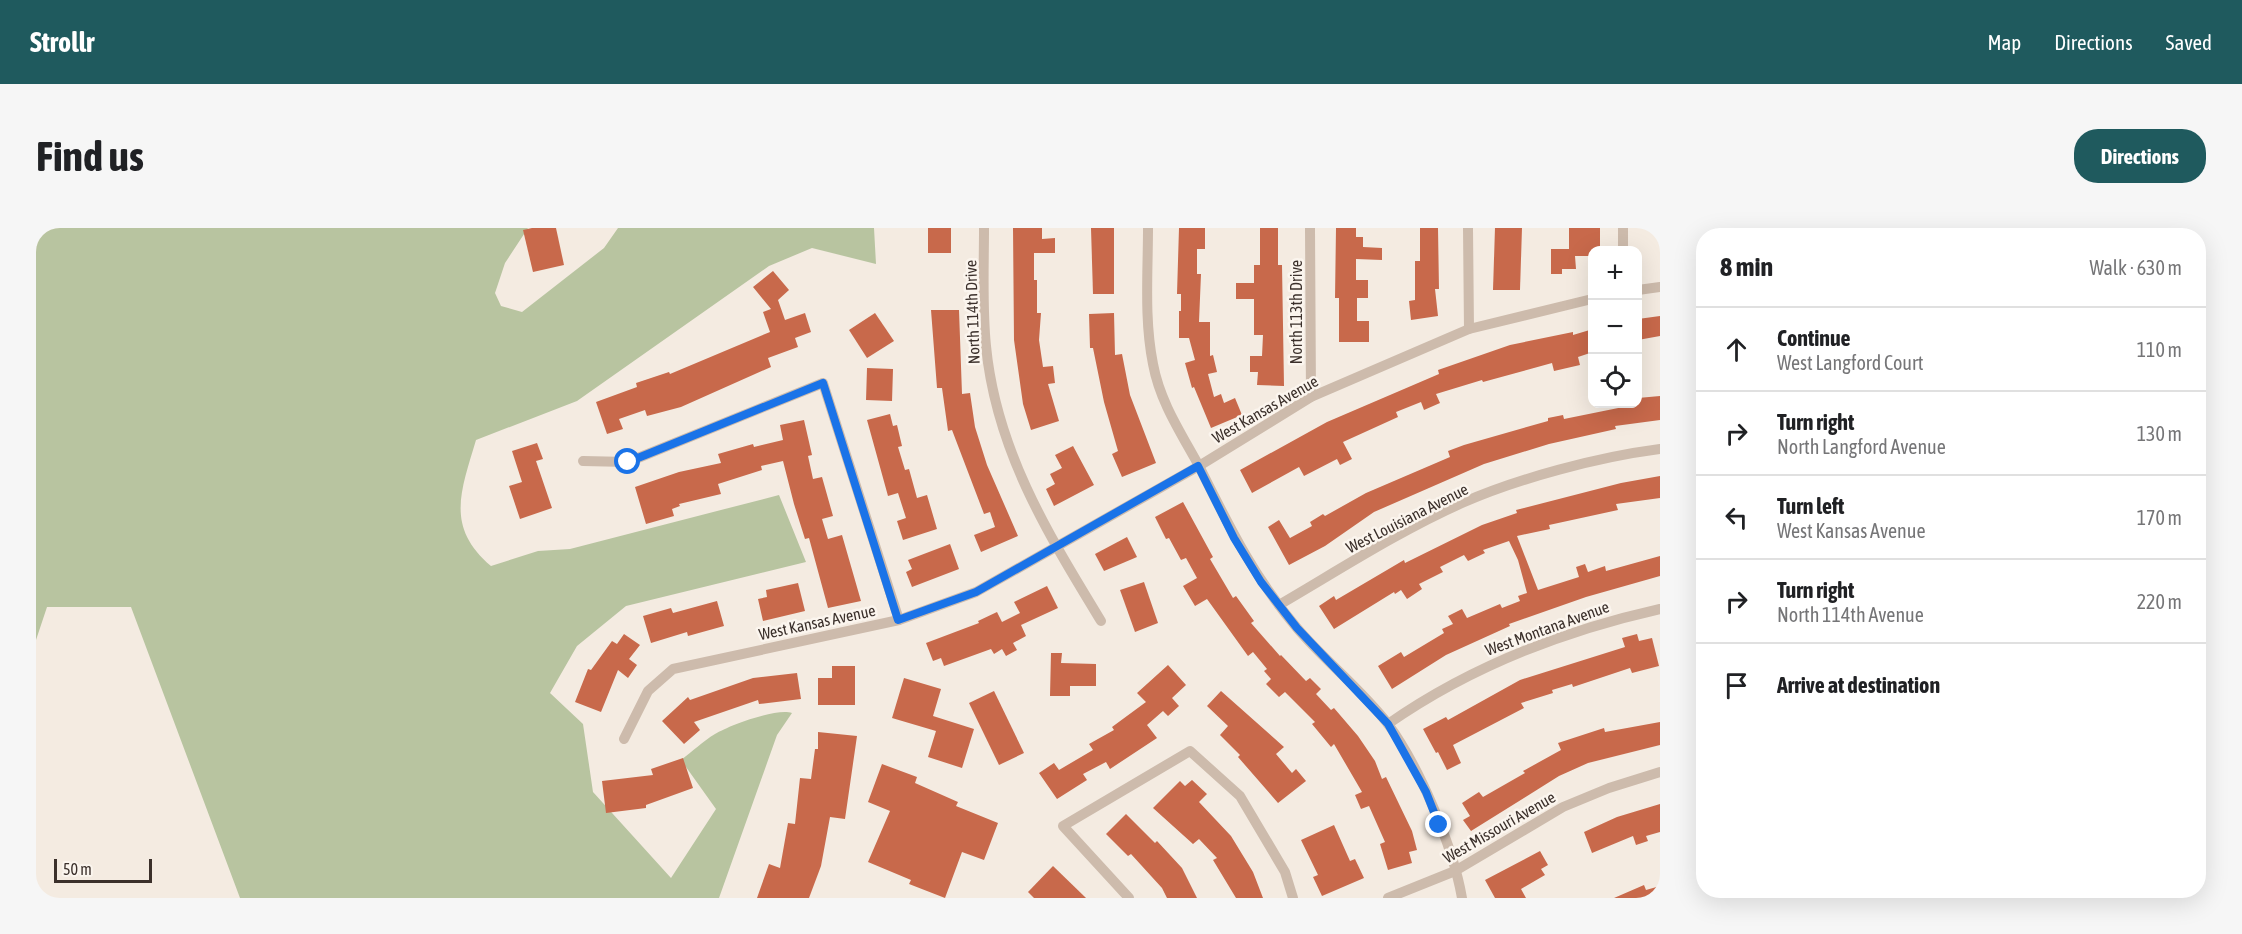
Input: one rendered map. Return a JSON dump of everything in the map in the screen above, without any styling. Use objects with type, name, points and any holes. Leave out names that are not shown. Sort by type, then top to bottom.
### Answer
[{"type":"street","name":"North 114th Drive","points":[[984,228],[986,345],[995,401],[1022,482],[1055,546],[1101,621]]},
{"type":"street","points":[[1148,228],[1148,320],[1153,366],[1168,410],[1247,561],[1309,641],[1388,724],[1426,792],[1455,871],[1462,898]]},
{"type":"street","name":"North 113th Drive","points":[[1310,228],[1311,397]]},
{"type":"street","points":[[1468,228],[1468,329]]},
{"type":"street","points":[[1623,228],[1623,246]]},
{"type":"street","points":[[1642,289],[1660,287]]},
{"type":"street","name":"West Kansas Avenue","points":[[624,739],[648,691],[673,669],[898,620],[976,592],[1198,466],[1311,397],[1468,329],[1589,300]]},
{"type":"street","points":[[583,461],[628,462],[823,383],[898,620]]},
{"type":"street","name":"West Louisiana Avenue","points":[[1279,605],[1359,557],[1463,503],[1561,469],[1660,449]]},
{"type":"street","name":"West Montana Avenue","points":[[1388,724],[1455,682],[1509,656],[1585,628],[1660,609]]},
{"type":"street","points":[[1129,898],[1063,826],[1190,751],[1240,796],[1285,872],[1293,898]]},
{"type":"street","name":"West Missouri Avenue","points":[[1388,898],[1455,871],[1563,807],[1609,788],[1660,772]]},
{"type":"green space","points":[[36,228],[528,228],[505,263],[495,293],[501,306],[522,312],[604,248],[618,228],[874,228],[876,264],[812,248],[769,266],[577,401],[476,440],[462,492],[462,522],[467,537],[491,566],[538,551],[570,549],[779,495],[806,562],[626,606],[577,646],[550,693],[583,724],[593,792],[671,878],[716,809],[681,760],[711,737],[731,726],[765,715],[792,713],[777,735],[719,898],[240,898],[131,607],[47,607],[36,640]]},
{"type":"building","points":[[556,228],[564,265],[533,272],[523,230]]},
{"type":"building","points":[[928,228],[951,228],[951,253],[928,253]]},
{"type":"building","points":[[1013,228],[1042,228],[1042,239],[1055,238],[1055,253],[1034,253],[1034,280],[1037,280],[1037,313],[1041,313],[1039,340],[1043,367],[1053,366],[1055,383],[1048,384],[1059,421],[1031,430],[1023,404],[1014,340]]},
{"type":"building","points":[[1091,228],[1114,228],[1114,294],[1093,294]]},
{"type":"building","points":[[1179,228],[1205,228],[1205,249],[1197,249],[1197,274],[1201,274],[1199,322],[1210,322],[1210,356],[1213,355],[1217,372],[1208,374],[1214,397],[1221,394],[1224,403],[1235,398],[1242,415],[1211,428],[1194,387],[1192,388],[1185,363],[1195,360],[1189,338],[1179,338],[1181,294],[1177,294]]},
{"type":"building","points":[[1260,228],[1278,228],[1278,265],[1282,265],[1284,386],[1257,385],[1258,372],[1250,372],[1250,356],[1262,356],[1263,335],[1254,335],[1254,299],[1236,299],[1236,283],[1254,283],[1254,265],[1260,265]]},
{"type":"building","points":[[1336,228],[1356,228],[1356,237],[1363,237],[1363,247],[1382,248],[1382,260],[1356,259],[1356,280],[1368,280],[1368,298],[1357,298],[1357,321],[1369,321],[1369,342],[1339,342],[1339,298],[1335,298]]},
{"type":"building","points":[[1420,228],[1438,228],[1439,289],[1435,289],[1438,316],[1411,320],[1409,301],[1415,300],[1415,261],[1420,261]]},
{"type":"building","points":[[1495,228],[1522,228],[1520,290],[1493,290]]},
{"type":"building","points":[[1569,228],[1600,228],[1600,246],[1588,246],[1588,256],[1575,256],[1576,269],[1562,269],[1562,274],[1551,274],[1551,249],[1569,249]]},
{"type":"building","points":[[773,271],[789,290],[778,300],[785,320],[805,313],[811,332],[795,338],[798,347],[768,358],[771,367],[681,407],[647,416],[645,410],[619,419],[623,429],[607,434],[596,402],[637,387],[636,383],[669,372],[670,374],[770,332],[763,312],[771,309],[753,287]]},
{"type":"building","points":[[931,310],[959,310],[962,394],[970,393],[975,427],[987,465],[1018,536],[981,552],[974,535],[995,527],[990,512],[984,514],[952,430],[948,431],[942,388],[937,388]]},
{"type":"building","points":[[875,313],[894,341],[867,358],[849,330]]},
{"type":"building","points":[[1114,313],[1115,355],[1122,354],[1130,395],[1156,463],[1122,477],[1112,454],[1118,451],[1104,402],[1093,348],[1090,348],[1089,314]]},
{"type":"building","points":[[1660,316],[1660,336],[1642,339],[1642,318]]},
{"type":"building","points":[[1588,330],[1588,354],[1578,357],[1580,365],[1554,371],[1552,363],[1436,394],[1440,403],[1424,410],[1421,402],[1396,412],[1398,417],[1343,442],[1352,459],[1340,465],[1337,459],[1304,476],[1299,467],[1252,493],[1240,470],[1327,422],[1439,374],[1438,370],[1510,345],[1573,332],[1573,335]]},
{"type":"building","points":[[867,368],[893,369],[892,401],[866,400]]},
{"type":"building","points":[[1660,396],[1660,420],[1615,426],[1616,429],[1549,444],[1484,464],[1374,512],[1325,546],[1289,565],[1268,527],[1279,520],[1290,538],[1312,526],[1310,522],[1323,514],[1325,516],[1366,493],[1450,457],[1448,451],[1548,421],[1548,418],[1563,415],[1564,419],[1618,408],[1642,408],[1642,398]]},
{"type":"building","points":[[890,414],[893,426],[897,425],[902,446],[898,447],[905,470],[909,469],[917,498],[927,495],[937,529],[903,540],[897,521],[906,518],[898,493],[888,496],[867,420]]},
{"type":"building","points":[[804,420],[812,455],[808,456],[813,479],[822,477],[833,516],[822,519],[828,539],[842,535],[861,601],[828,608],[809,538],[805,539],[783,461],[761,466],[762,470],[718,484],[721,494],[679,504],[680,506],[672,509],[674,516],[646,524],[635,487],[679,472],[721,463],[718,454],[753,444],[754,447],[783,440],[780,425]]},
{"type":"building","points":[[537,443],[543,459],[536,461],[552,508],[520,519],[509,486],[522,482],[512,451]]},
{"type":"building","points":[[1073,446],[1094,485],[1054,506],[1046,489],[1055,484],[1050,474],[1062,468],[1055,455]]},
{"type":"building","points":[[1660,476],[1660,498],[1616,504],[1618,510],[1549,525],[1550,529],[1517,536],[1538,590],[1579,577],[1576,567],[1585,564],[1588,572],[1605,566],[1606,571],[1660,556],[1660,576],[1586,597],[1509,624],[1510,626],[1446,655],[1392,689],[1378,666],[1401,652],[1404,657],[1444,633],[1442,629],[1453,624],[1448,616],[1462,609],[1467,618],[1500,604],[1502,608],[1520,601],[1518,596],[1527,593],[1518,560],[1509,541],[1483,550],[1485,553],[1468,561],[1464,555],[1440,567],[1443,572],[1419,584],[1422,589],[1407,599],[1401,590],[1395,594],[1394,592],[1334,629],[1319,606],[1334,596],[1336,600],[1404,560],[1405,563],[1482,525],[1517,513],[1516,510],[1621,483]]},
{"type":"building","points":[[1183,502],[1213,557],[1210,559],[1233,598],[1236,596],[1254,621],[1251,623],[1306,681],[1310,678],[1321,689],[1316,694],[1331,710],[1334,708],[1358,736],[1375,761],[1382,779],[1386,777],[1412,831],[1417,850],[1409,852],[1412,863],[1388,870],[1380,844],[1385,842],[1369,806],[1361,809],[1355,795],[1362,792],[1334,744],[1331,747],[1312,724],[1315,722],[1285,692],[1279,697],[1266,684],[1271,679],[1264,671],[1267,669],[1253,652],[1248,656],[1207,599],[1195,606],[1183,586],[1197,578],[1186,558],[1181,560],[1169,538],[1166,539],[1155,517]]},
{"type":"building","points":[[1127,537],[1137,557],[1104,571],[1095,554]]},
{"type":"building","points":[[950,544],[959,569],[912,587],[906,572],[912,569],[908,560]]},
{"type":"building","points":[[1144,582],[1158,623],[1135,632],[1120,590]]},
{"type":"building","points":[[798,583],[805,611],[763,621],[758,599],[767,597],[766,590]]},
{"type":"building","points":[[1047,586],[1058,608],[1021,625],[1026,636],[1013,643],[1017,650],[1006,656],[1002,649],[994,654],[991,649],[944,666],[941,658],[933,661],[926,643],[979,623],[978,621],[997,612],[1002,622],[1020,613],[1014,602]]},
{"type":"building","points":[[717,601],[724,626],[688,636],[687,632],[651,643],[643,616],[671,608],[673,613]]},
{"type":"building","points":[[624,634],[640,645],[629,659],[637,665],[628,678],[618,670],[601,712],[575,702],[588,669],[591,670],[612,641],[617,644]]},
{"type":"building","points":[[1637,634],[1639,641],[1652,638],[1659,666],[1632,673],[1630,668],[1573,687],[1572,684],[1552,690],[1553,693],[1521,703],[1524,708],[1453,745],[1461,763],[1447,770],[1423,729],[1446,717],[1448,720],[1520,680],[1625,647],[1622,638]]},
{"type":"building","points":[[1051,653],[1062,653],[1061,663],[1096,664],[1096,686],[1070,686],[1070,696],[1050,696]]},
{"type":"building","points":[[1168,665],[1186,685],[1172,698],[1179,706],[1168,716],[1163,711],[1147,725],[1157,738],[1110,769],[1106,762],[1083,774],[1087,780],[1057,799],[1039,773],[1054,763],[1059,770],[1093,750],[1089,744],[1114,730],[1112,727],[1146,702],[1137,693]]},
{"type":"building","points":[[832,666],[855,666],[855,705],[818,705],[818,678],[832,678]]},
{"type":"building","points":[[797,673],[801,699],[759,704],[758,700],[694,722],[700,730],[684,744],[662,721],[688,697],[690,700],[753,678]]},
{"type":"building","points":[[904,678],[941,689],[933,716],[974,729],[962,768],[928,757],[936,731],[892,718]]},
{"type":"building","points":[[994,691],[1024,753],[999,765],[969,703]]},
{"type":"building","points":[[1221,691],[1284,747],[1276,754],[1292,773],[1296,769],[1306,781],[1278,803],[1238,757],[1240,755],[1220,735],[1228,726],[1207,706]]},
{"type":"building","points":[[1660,722],[1660,745],[1588,763],[1559,776],[1471,831],[1463,820],[1470,816],[1462,803],[1479,792],[1483,797],[1525,773],[1523,771],[1561,750],[1558,743],[1604,728],[1605,732]]},
{"type":"building","points":[[818,732],[857,736],[845,819],[830,817],[821,866],[809,898],[757,898],[769,864],[780,868],[788,823],[795,824],[800,778],[811,779],[815,749],[818,749]]},
{"type":"building","points":[[683,758],[693,788],[646,805],[646,808],[606,813],[602,781],[653,775],[651,769]]},
{"type":"building","points":[[882,764],[917,777],[915,783],[958,802],[956,806],[998,823],[984,860],[962,852],[945,898],[909,884],[911,880],[868,862],[890,811],[868,802]]},
{"type":"building","points":[[1192,780],[1207,794],[1199,802],[1231,836],[1253,872],[1263,898],[1236,898],[1213,860],[1217,858],[1199,839],[1193,844],[1153,808],[1180,781],[1185,786]]},
{"type":"building","points":[[1660,804],[1660,832],[1646,836],[1648,841],[1636,845],[1633,836],[1592,853],[1584,832],[1617,817]]},
{"type":"building","points":[[1126,814],[1155,843],[1157,841],[1182,868],[1197,898],[1167,898],[1162,888],[1131,854],[1128,856],[1106,834]]},
{"type":"building","points":[[1334,825],[1350,861],[1355,859],[1364,878],[1322,896],[1313,877],[1318,875],[1301,840]]},
{"type":"building","points":[[1540,851],[1548,865],[1541,869],[1545,875],[1521,889],[1526,898],[1495,898],[1485,880]]},
{"type":"building","points":[[1053,866],[1086,898],[1034,898],[1028,892]]},
{"type":"building","points":[[1644,885],[1646,890],[1660,886],[1660,898],[1614,898]]},
{"type":"route","points":[[628,462],[823,383],[898,620],[976,592],[1198,466],[1234,538],[1261,582],[1297,628],[1388,724],[1426,792],[1439,825]]}]
